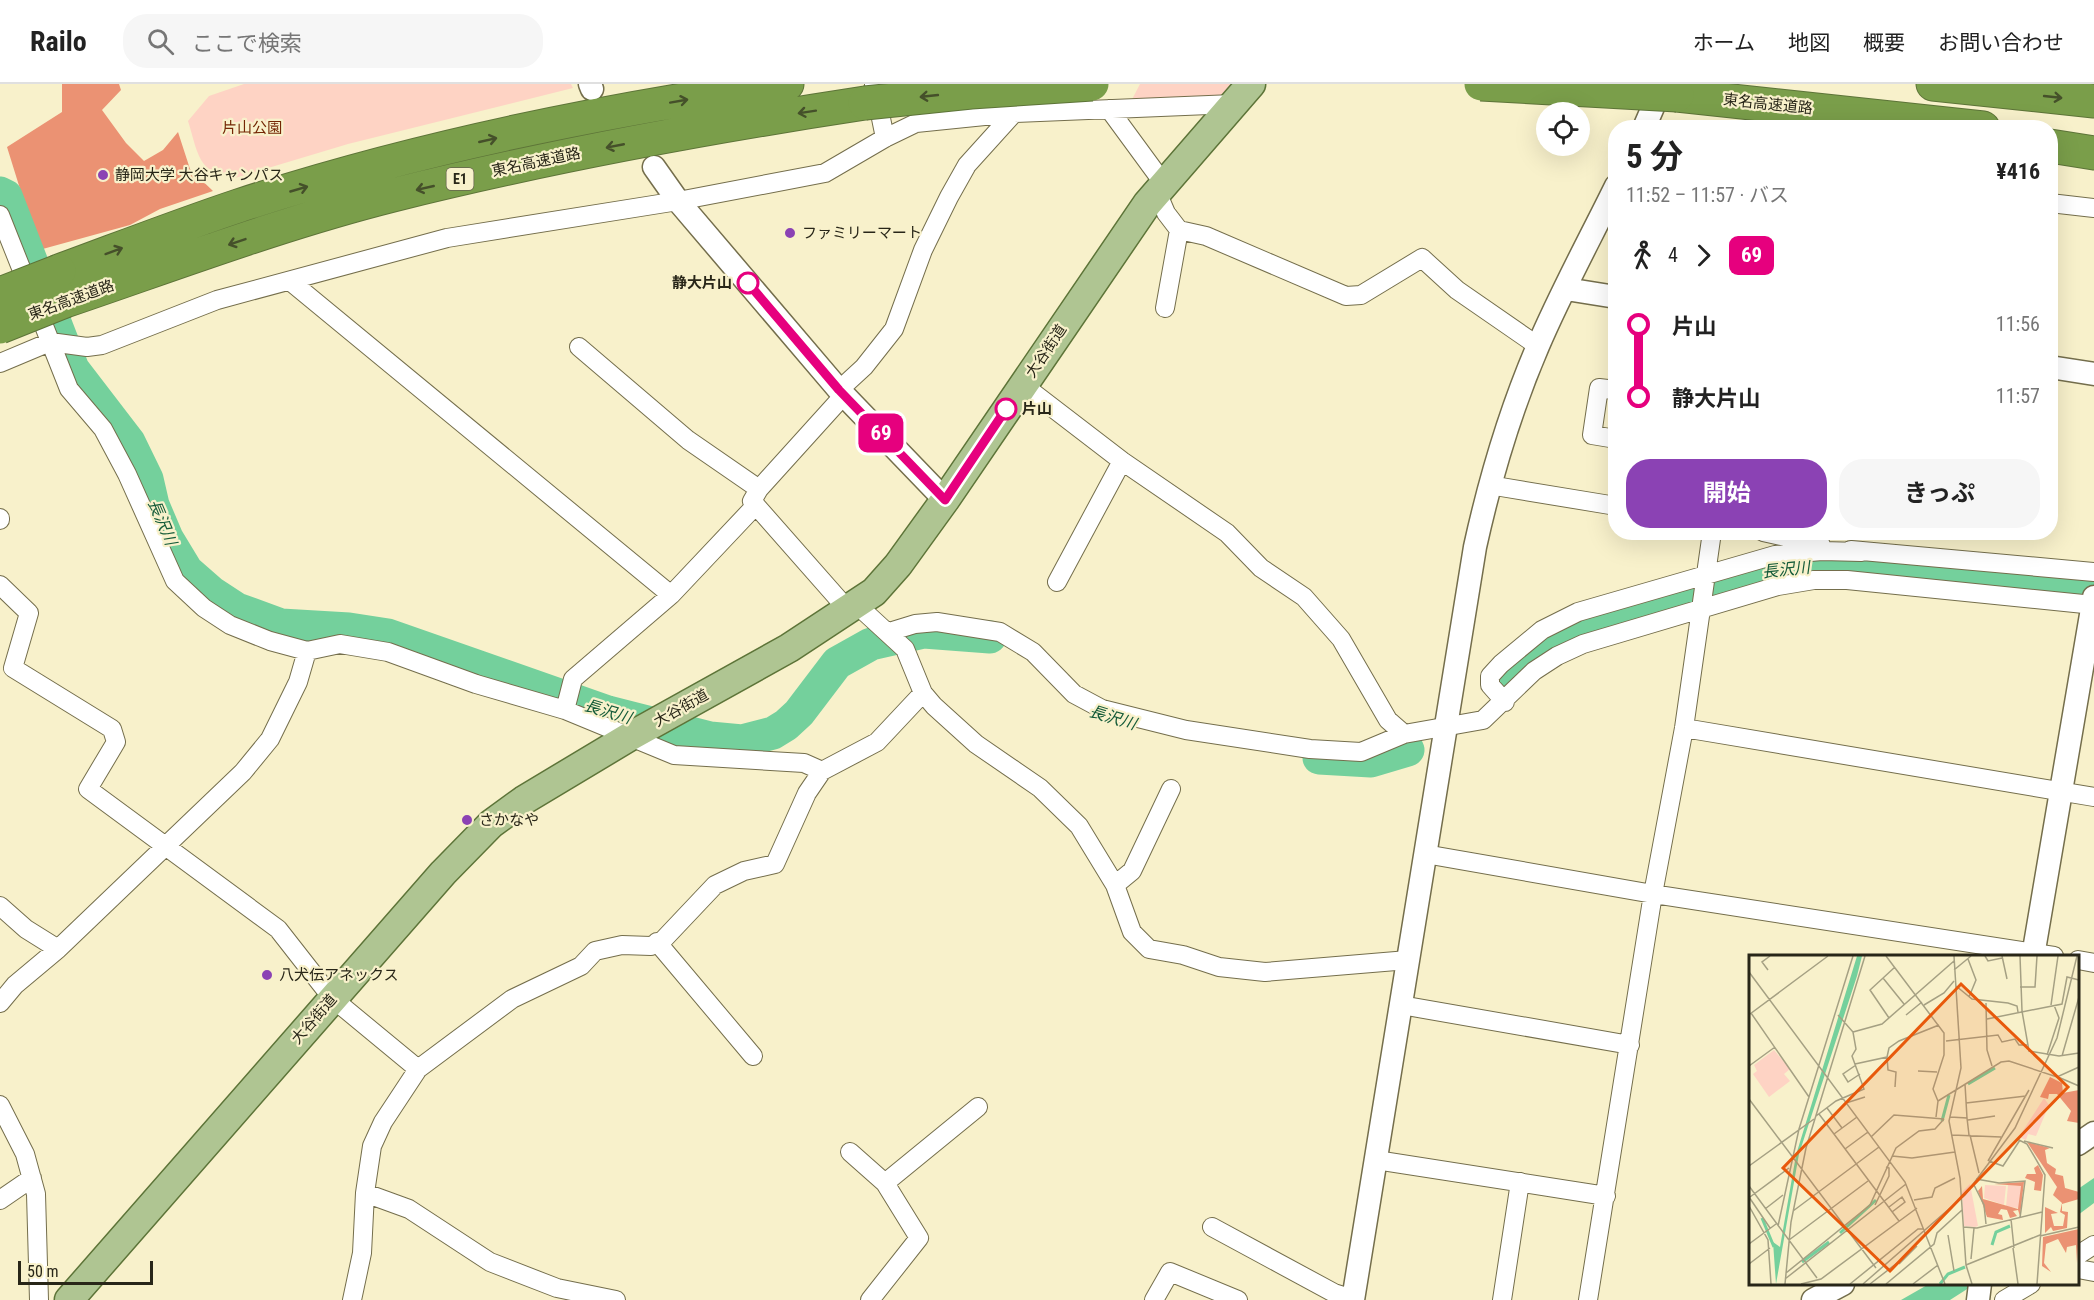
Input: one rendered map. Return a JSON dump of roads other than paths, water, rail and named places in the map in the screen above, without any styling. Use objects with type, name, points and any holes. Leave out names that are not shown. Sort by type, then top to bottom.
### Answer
[{"type":"highway","name":"東名高速道路","points":[[0,327],[62,286],[239,206],[397,161],[599,114],[787,84]]},
{"type":"highway","name":"東名高速道路","points":[[1481,84],[1670,89],[1920,120]]},
{"type":"highway","points":[[1933,84],[2094,101]]},
{"type":"highway","name":"東名高速道路","points":[[0,294],[62,286],[273,230],[392,195],[536,161],[744,122],[869,94],[971,92],[1099,101]]},
{"type":"highway","points":[[1857,112],[1902,120]]},
{"type":"highway","points":[[2058,137],[2094,141]]},
{"type":"highway","points":[[2058,147],[2094,153]]},
{"type":"main road","name":"大谷街道","points":[[69,1300],[332,998],[443,873],[491,824],[524,800],[630,736],[789,648],[874,592],[898,565],[945,500],[1161,188],[1242,94]]},
{"type":"street","points":[[1053,84],[1067,111]]},
{"type":"street","points":[[1099,101],[1107,84]]},
{"type":"street","points":[[1651,120],[1670,89]]},
{"type":"street","points":[[869,94],[885,138]]},
{"type":"street","points":[[0,363],[51,342],[87,347],[102,345],[217,300],[447,238],[678,201],[825,173],[916,123],[1014,113],[1067,111],[1099,101],[1242,94]]},
{"type":"street","points":[[1099,101],[1161,188],[1166,213],[1179,230],[1206,236],[1346,296],[1361,295],[1422,258],[1456,290],[1538,346]]},
{"type":"street","points":[[565,709],[573,680],[671,595],[757,497],[894,329],[923,250],[949,197],[967,165],[1014,113]]},
{"type":"street","points":[[654,167],[678,201],[841,392],[945,500]]},
{"type":"street","points":[[1212,1227],[1334,1293],[1353,1300],[1475,547],[1489,485],[1538,346],[1608,202]]},
{"type":"street","points":[[2058,203],[2094,208]]},
{"type":"street","points":[[0,215],[69,388],[103,429],[127,474],[175,581],[204,608],[230,625],[270,641],[307,651],[340,644],[388,652],[476,684],[565,709],[674,755],[804,763],[822,771]]},
{"type":"street","points":[[1165,308],[1179,230]]},
{"type":"street","points":[[290,280],[671,595]]},
{"type":"street","points":[[1566,289],[1608,296]]},
{"type":"street","points":[[579,347],[757,497],[852,607],[890,632],[905,649],[923,693],[955,726],[1040,788],[1064,809],[1091,843],[1114,885],[1132,932],[1149,949],[1183,955],[1219,967],[1265,972],[1408,960]]},
{"type":"street","points":[[2058,368],[2094,374]]},
{"type":"street","points":[[1023,385],[1122,461],[1227,532],[1261,568],[1304,597],[1341,639],[1388,720],[1404,734]]},
{"type":"street","points":[[1608,389],[1599,388],[1592,435],[1608,438]]},
{"type":"street","points":[[1057,582],[1122,461]]},
{"type":"street","points":[[1489,485],[1608,505]]},
{"type":"street","points":[[1588,1300],[1653,894],[1683,728],[1711,540]]},
{"type":"street","points":[[1803,540],[1862,552]]},
{"type":"street","points":[[1505,702],[1490,685],[1490,676],[1542,630],[1578,612],[1775,555],[1822,550],[1862,552],[2094,572]]},
{"type":"street","points":[[890,632],[915,624],[937,622],[1000,632],[1033,652],[1074,694],[1102,709],[1186,730],[1310,749],[1361,752],[1404,734],[1446,729],[1483,720],[1505,702],[1534,671],[1566,652],[1609,634],[1778,586],[1814,580],[1847,580],[2094,602],[2060,792],[2040,955],[1653,894],[1425,854]]},
{"type":"street","points":[[0,585],[29,613],[13,668],[112,729],[116,742],[88,789],[278,929],[332,998],[418,1069]]},
{"type":"street","points":[[0,1003],[15,985],[58,949],[243,772],[270,739],[298,682],[307,651]]},
{"type":"street","points":[[352,1300],[362,1253],[364,1193],[372,1146],[383,1122],[418,1069],[512,999],[581,966],[595,951],[607,946],[638,947],[663,940],[715,885],[744,871],[775,864],[807,793],[822,771],[877,742],[923,693]]},
{"type":"street","points":[[1683,728],[2094,797]]},
{"type":"street","points":[[1114,885],[1132,871],[1171,789]]},
{"type":"street","points":[[0,906],[26,929],[58,949]]},
{"type":"street","points":[[657,942],[753,1056]]},
{"type":"street","points":[[2079,960],[2094,963]]},
{"type":"street","points":[[1401,1005],[1630,1045]]},
{"type":"street","points":[[0,1105],[25,1154],[32,1178],[38,1218],[39,1300]]},
{"type":"street","points":[[885,1183],[978,1107]]},
{"type":"street","points":[[2079,1143],[2094,1133]]},
{"type":"street","points":[[850,1152],[885,1183],[919,1238],[870,1300]]},
{"type":"street","points":[[1376,1160],[1606,1196]]},
{"type":"street","points":[[0,1200],[32,1178]]},
{"type":"street","points":[[1502,1300],[1520,1182]]},
{"type":"street","points":[[364,1193],[409,1209],[490,1262],[557,1288],[616,1300]]},
{"type":"street","points":[[2079,1255],[2094,1245]]},
{"type":"street","points":[[2079,1269],[2094,1272]]},
{"type":"street","points":[[1154,1300],[1170,1272],[1238,1300]]},
{"type":"street","points":[[1813,1300],[1841,1285]]},
{"type":"street","points":[[1978,1300],[1980,1285]]},
{"type":"street","points":[[2004,1300],[2029,1285]]},
{"type":"waterway","name":"長沢川","points":[[0,193],[6,196],[73,369],[129,442],[147,479],[153,505],[167,538],[187,571],[211,592],[237,609],[281,625],[349,629],[388,635],[608,712],[710,738],[742,741],[773,733],[786,725],[799,713],[837,663],[871,644],[924,632],[990,637]]},
{"type":"waterway","name":"長沢川","points":[[1501,678],[1547,644],[1594,621],[1644,604],[1774,567],[1846,563],[2094,587]]},
{"type":"waterway","name":"長沢川","points":[[1319,758],[1371,761],[1408,750]]},
{"type":"place","name":"静岡大学 大谷キャンパス","points":[[103,175]]},
{"type":"place","name":"ファミリーマート","points":[[790,233]]},
{"type":"place","name":"静大片山","points":[[748,283]]},
{"type":"place","name":"片山","points":[[1006,409]]},
{"type":"place","name":"さかなや","points":[[467,820]]},
{"type":"place","name":"八犬伝アネックス","points":[[267,975]]},
{"type":"park label","name":"片山公園","points":[[252,128]]}]
